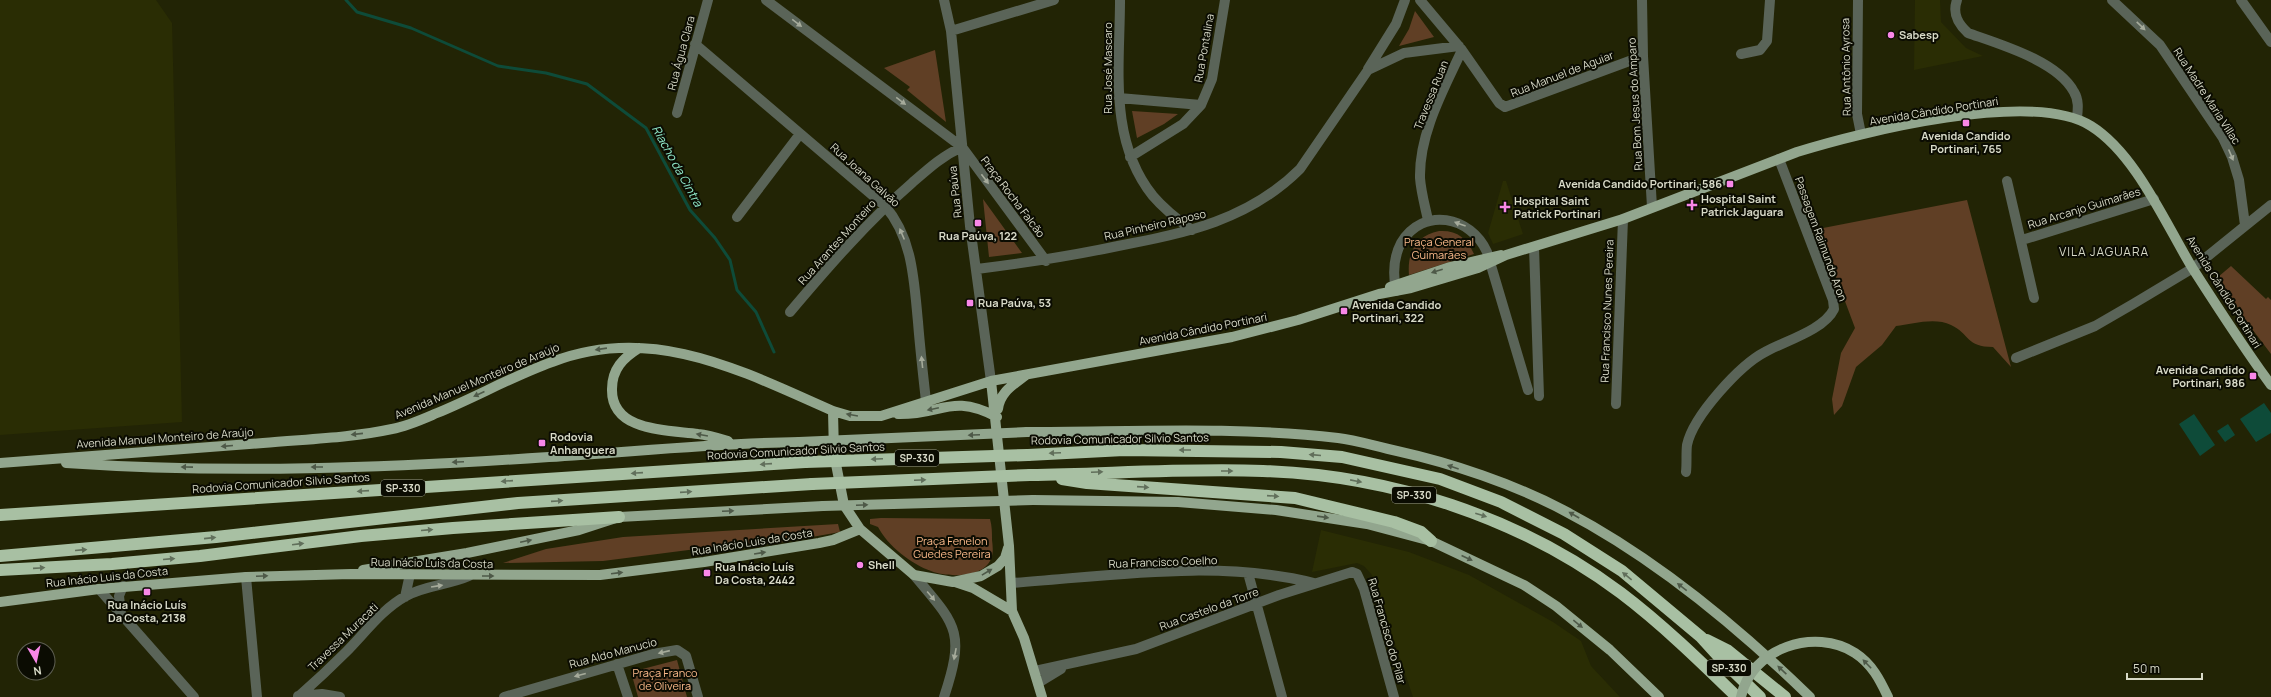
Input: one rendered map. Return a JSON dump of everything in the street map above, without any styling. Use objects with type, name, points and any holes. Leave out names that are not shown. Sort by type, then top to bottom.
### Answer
[{"type":"highway","name":"Rodovia Comunicador Silvio Santos","points":[[0,515],[805,462],[1028,455],[1124,450],[1281,452],[1342,457],[1440,479],[1501,502],[1564,534],[1622,571],[1701,636],[1721,659],[1760,697]]},
{"type":"highway","name":"SP-330","points":[[0,556],[201,538],[518,503],[812,484],[1032,475],[1185,471],[1271,471],[1354,480],[1423,497],[1491,518],[1540,542],[1621,593],[1692,654],[1737,697]]},
{"type":"highway","points":[[1032,475],[1087,483],[1295,498],[1394,522],[1421,532],[1431,541]]},
{"type":"highway","points":[[0,570],[112,564],[200,556],[361,536],[438,529],[619,517]]},
{"type":"highway","points":[[1701,636],[1727,650],[1785,697]]},
{"type":"main road","name":"Avenida Cândido Portinari","points":[[890,414],[991,381],[1232,337],[1298,320],[1395,288],[1623,219],[1779,159],[1824,144],[1891,127],[1999,112],[2052,113],[2077,118],[2092,126],[2117,149],[2154,199],[2193,268],[2253,361],[2271,384]]},
{"type":"main road","name":"Avenida Manuel Monteiro de Araújo","points":[[0,463],[296,440],[393,429],[459,404],[551,362],[581,352],[625,347],[674,351],[702,357],[735,368],[833,411]]},
{"type":"main road","points":[[640,348],[622,360],[612,380],[613,401],[624,417],[641,426],[700,434],[740,443]]},
{"type":"main road","name":"Avenida Cândido Portinari","points":[[833,411],[864,417],[915,413],[952,405],[964,405],[982,410],[997,417],[1000,397],[1006,389],[1028,374]]},
{"type":"main road","points":[[991,381],[997,417],[1009,546],[1012,583],[1012,611],[1035,671],[1042,697]]},
{"type":"main road","points":[[833,411],[834,454],[840,492],[844,505],[860,529],[914,575],[952,582],[973,588],[1012,611]]},
{"type":"main road","points":[[28,461],[131,466],[356,467],[548,457],[740,443],[799,442],[1027,432],[1266,432],[1340,438],[1431,459],[1498,482],[1562,509],[1608,534],[1660,571],[1728,623],[1810,697]]},
{"type":"main road","points":[[351,574],[372,567],[467,553],[579,530],[619,517],[823,506],[1032,500],[1178,502],[1276,510],[1367,524],[1431,541],[1524,585],[1556,606],[1610,650],[1659,697]]},
{"type":"main road","name":"Rua Inácio Luis da Costa","points":[[0,602],[122,586],[246,577],[351,574],[469,576],[607,574],[704,562],[819,544],[860,529]]},
{"type":"main road","points":[[952,582],[981,576],[987,573],[998,566],[1005,558],[1009,546]]},
{"type":"main road","points":[[1741,697],[1742,690],[1754,670],[1779,649],[1797,643],[1821,642],[1834,644],[1855,653],[1867,663],[1878,676],[1888,697]]},
{"type":"street","name":"Rua Água Clara","points":[[677,112],[708,0]]},
{"type":"street","points":[[766,0],[962,147]]},
{"type":"street","name":"Rua Paúva","points":[[944,0],[951,31],[962,147],[991,381]]},
{"type":"street","points":[[951,31],[1054,0]]},
{"type":"street","name":"Rua José Mascaro","points":[[1120,0],[1120,122],[1130,157],[1154,197],[1192,230]]},
{"type":"street","name":"Rua Pontalina","points":[[1130,157],[1183,124],[1202,104],[1212,79],[1225,0]]},
{"type":"street","name":"Rua Pinheiro Raposo","points":[[977,269],[1046,261],[1192,230],[1213,224],[1250,207],[1286,182],[1300,169],[1368,70],[1396,24],[1405,0]]},
{"type":"street","name":"Rua Manuel de Aguiar","points":[[1420,0],[1460,48],[1499,103],[1505,107],[1643,56]]},
{"type":"street","name":"Rua Bom Jesus do Amparo","points":[[1642,0],[1643,56],[1652,208]]},
{"type":"street","points":[[1741,54],[1760,50],[1767,41],[1770,0]]},
{"type":"street","name":"Rua Antônio Ayrosa","points":[[1858,0],[1857,114],[1861,134]]},
{"type":"street","points":[[1957,0],[1954,6],[1956,17],[1960,26],[1968,33],[2034,59],[2054,71],[2066,82],[2077,99],[2077,118]]},
{"type":"street","name":"Rua Madre Maria Villac","points":[[2112,0],[2160,45],[2223,138],[2232,157],[2239,180],[2245,225]]},
{"type":"street","points":[[2241,0],[2271,42]]},
{"type":"street","name":"Rua Joana Galvão","points":[[695,44],[885,206],[894,217],[910,257],[926,401]]},
{"type":"street","points":[[1368,70],[1404,53],[1460,48]]},
{"type":"street","name":"Travessa Ruan","points":[[1428,220],[1420,178],[1425,144],[1438,103],[1460,48]]},
{"type":"street","points":[[1119,98],[1202,104]]},
{"type":"street","points":[[737,217],[800,134]]},
{"type":"street","name":"Rua Arantes Monteiro","points":[[790,312],[834,260],[885,206],[945,155],[962,147]]},
{"type":"street","name":"Praça Rocha Falcão","points":[[962,147],[1046,261]]},
{"type":"street","name":"Passagem Raimundo Aron","points":[[1686,472],[1687,445],[1690,438],[1701,418],[1727,383],[1748,362],[1826,322],[1834,309],[1833,300],[1779,159]]},
{"type":"street","points":[[2007,181],[2022,240],[2034,298]]},
{"type":"street","name":"Rua Arcanjo Guimarães","points":[[2022,240],[2154,199]]},
{"type":"street","points":[[2016,358],[2095,326],[2193,268],[2271,205]]},
{"type":"street","points":[[1395,288],[1394,267],[1401,243],[1409,233],[1428,220],[1441,219],[1464,224],[1483,242],[1528,390]]},
{"type":"street","name":"Rua Francisco Nunes Pereira","points":[[1616,404],[1623,219]]},
{"type":"street","points":[[1534,247],[1539,396]]},
{"type":"street","name":"Rua Castelo da Torre","points":[[1035,671],[1136,649],[1315,583],[1349,572],[1356,573]]},
{"type":"street","name":"Rua Francisco Coelho","points":[[1012,583],[1161,573],[1248,573],[1286,576],[1315,583]]},
{"type":"street","points":[[1248,573],[1282,697]]},
{"type":"street","name":"Rua Francisco do Pilar","points":[[1356,573],[1364,589],[1394,697]]},
{"type":"street","points":[[405,597],[410,574]]},
{"type":"street","points":[[914,575],[948,617],[956,636],[956,647],[944,697]]},
{"type":"street","name":"Travessa Muracati","points":[[297,697],[346,652],[380,615],[405,597],[428,587],[454,583],[469,576]]},
{"type":"street","points":[[246,577],[256,697]]},
{"type":"street","points":[[121,614],[118,596],[122,586]]},
{"type":"street","points":[[99,589],[194,697]]},
{"type":"street","name":"Rua Aldo Manucio","points":[[504,697],[671,650],[681,651],[686,656],[698,697]]},
{"type":"street","points":[[617,664],[628,697]]},
{"type":"street","name":"Rua Castelo da Torre","points":[[1038,683],[1068,665]]},
{"type":"street","points":[[297,697],[322,694],[340,697]]},
{"type":"shaded area","points":[[0,0],[156,0],[172,23],[182,422],[0,435]]},
{"type":"shaded area","points":[[1915,0],[1940,0],[1941,22],[1966,48],[1983,56],[1914,70]]},
{"type":"shaded area","name":"Hospital Saint Patrick Portinari","points":[[1503,181],[1506,181],[1523,234],[1493,244],[1488,233]]},
{"type":"shaded area","points":[[2264,403],[2271,413],[2271,433],[2256,442],[2240,419]]},
{"type":"shaded area","points":[[2194,414],[2215,445],[2200,456],[2179,424]]},
{"type":"shaded area","points":[[2228,424],[2235,435],[2225,442],[2217,431]]},
{"type":"shaded area","points":[[1321,530],[1409,552],[1469,575],[1553,622],[1581,641],[1591,666],[1620,697],[1413,697],[1372,575],[1364,566],[1357,563],[1312,572]]},
{"type":"green space","points":[[1415,11],[1434,37],[1399,46],[1409,29]]},
{"type":"green space","points":[[935,50],[946,122],[907,90],[910,87],[884,68]]},
{"type":"green space","points":[[1132,111],[1178,114],[1164,124],[1137,138]]},
{"type":"green space","points":[[983,199],[1022,253],[989,257]]},
{"type":"green space","points":[[1967,200],[2011,367],[1993,347],[1978,345],[1951,325],[1931,321],[1896,326],[1882,345],[1856,367],[1842,406],[1834,415],[1832,399],[1841,353],[1855,328],[1818,229]]},
{"type":"green space","name":"Praça General Guimarães","points":[[1439,231],[1451,232],[1461,236],[1465,239],[1474,254],[1409,275],[1410,259],[1415,246],[1424,237]]},
{"type":"green space","points":[[2231,266],[2266,299],[2268,297],[2271,300],[2271,354],[2249,325],[2218,277]]},
{"type":"green space","name":"Praça Fenelon Guedes Pereira","points":[[870,519],[990,519],[993,549],[991,558],[983,569],[969,574],[953,575],[931,571],[923,568],[901,554],[882,534],[878,527],[870,524]]},
{"type":"green space","points":[[838,524],[840,532],[778,543],[704,548],[603,561],[503,563],[546,549],[623,537]]},
{"type":"green space","name":"Praça Franco de Oliveira","points":[[677,660],[687,697],[638,697],[631,672]]},
{"type":"waterway","name":"Riacho da Cintra","points":[[346,0],[357,12],[411,28],[498,66],[546,73],[587,84],[646,128],[690,210],[715,238],[730,260],[737,290],[756,312],[774,352]]},
{"type":"place","name":"Sabesp","points":[[1891,35]]},
{"type":"place","name":"Avenida Candido Portinari, 765","points":[[1966,123]]},
{"type":"place","name":"Avenida Candido Portinari, 586","points":[[1730,184]]},
{"type":"place","name":"Hospital Saint Patrick Jaguara","points":[[1692,205]]},
{"type":"place","name":"Hospital Saint Patrick Portinari","points":[[1505,207]]},
{"type":"place","name":"Rua Paúva, 122","points":[[978,223]]},
{"type":"place","name":"Rua Paúva, 53","points":[[970,303]]},
{"type":"place","name":"Avenida Candido Portinari, 322","points":[[1344,311]]},
{"type":"place","name":"Avenida Candido Portinari, 986","points":[[2253,376]]},
{"type":"place","name":"Rodovia Anhanguera","points":[[542,443]]},
{"type":"place","name":"Shell","points":[[860,565]]},
{"type":"place","name":"Rua Inácio Luís Da Costa, 2442","points":[[707,573]]},
{"type":"place","name":"Rua Inácio Luís Da Costa, 2138","points":[[147,592]]},
{"type":"district","name":"VILA JAGUARA","points":[[2104,252]]}]
